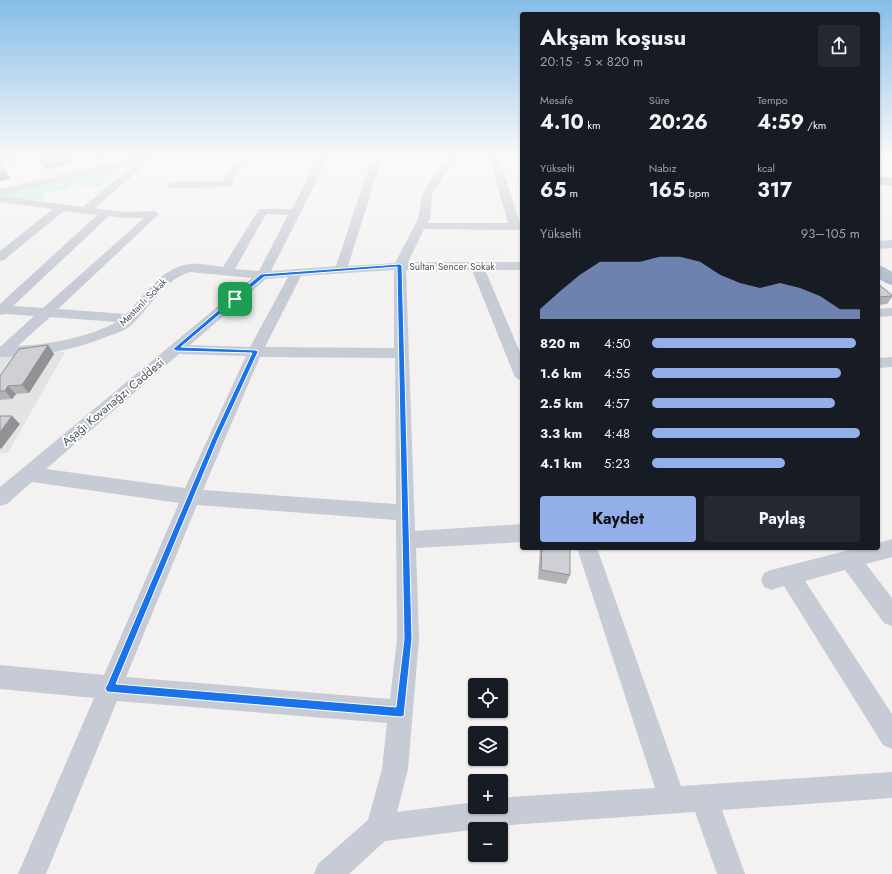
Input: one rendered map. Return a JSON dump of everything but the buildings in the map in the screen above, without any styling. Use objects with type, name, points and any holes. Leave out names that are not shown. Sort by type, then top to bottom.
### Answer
[{"type":"main road","points":[[880,271],[892,280]]},
{"type":"street","points":[[0,199],[123,215],[154,214],[48,312],[2,352]]},
{"type":"street","points":[[86,210],[99,199]]},
{"type":"street","points":[[263,275],[301,199]]},
{"type":"street","points":[[341,269],[364,199]]},
{"type":"street","points":[[328,874],[378,828],[395,769],[408,639],[400,266],[405,253],[424,219],[427,199]]},
{"type":"street","points":[[420,226],[518,227],[508,199]]},
{"type":"street","points":[[0,212],[15,201]]},
{"type":"street","points":[[0,257],[62,207]]},
{"type":"street","points":[[226,272],[262,211],[294,212]]},
{"type":"street","points":[[1,310],[106,213]]},
{"type":"street","points":[[880,245],[892,244]]},
{"type":"street","name":"Sultan Sencer Sokak","points":[[263,275],[400,266],[520,266]]},
{"type":"street","points":[[477,266],[520,370]]},
{"type":"street","name":"Mestanlı Sokak","points":[[2,352],[51,349],[84,341],[123,325],[163,281],[178,270],[190,268],[263,275]]},
{"type":"street","points":[[32,874],[215,439],[256,352],[297,272]]},
{"type":"street","name":"Aşağı Kovanağzı Caddesi","points":[[0,498],[263,275]]},
{"type":"street","points":[[1,310],[48,312],[129,319]]},
{"type":"street","points":[[880,313],[892,312]]},
{"type":"street","points":[[176,349],[256,352],[401,353]]},
{"type":"street","points":[[880,363],[892,362]]},
{"type":"street","points":[[29,474],[190,497],[405,513]]},
{"type":"street","points":[[406,540],[520,533]]},
{"type":"street","points":[[892,548],[780,577],[892,736]]},
{"type":"street","points":[[588,550],[673,800]]},
{"type":"street","points":[[849,559],[892,615]]},
{"type":"street","points":[[0,677],[110,688],[401,712]]},
{"type":"street","points":[[378,828],[510,811],[892,785]]},
{"type":"street","points":[[704,798],[731,874]]},
{"type":"shaded area","points":[[65,352],[8,453],[0,453],[0,355]]},
{"type":"green space","points":[[25,199],[44,199],[44,201]]},
{"type":"route","points":[[400,266],[408,639],[401,712],[110,688],[215,439],[256,352],[176,349],[235,299],[263,275],[336,269],[400,266]]}]
